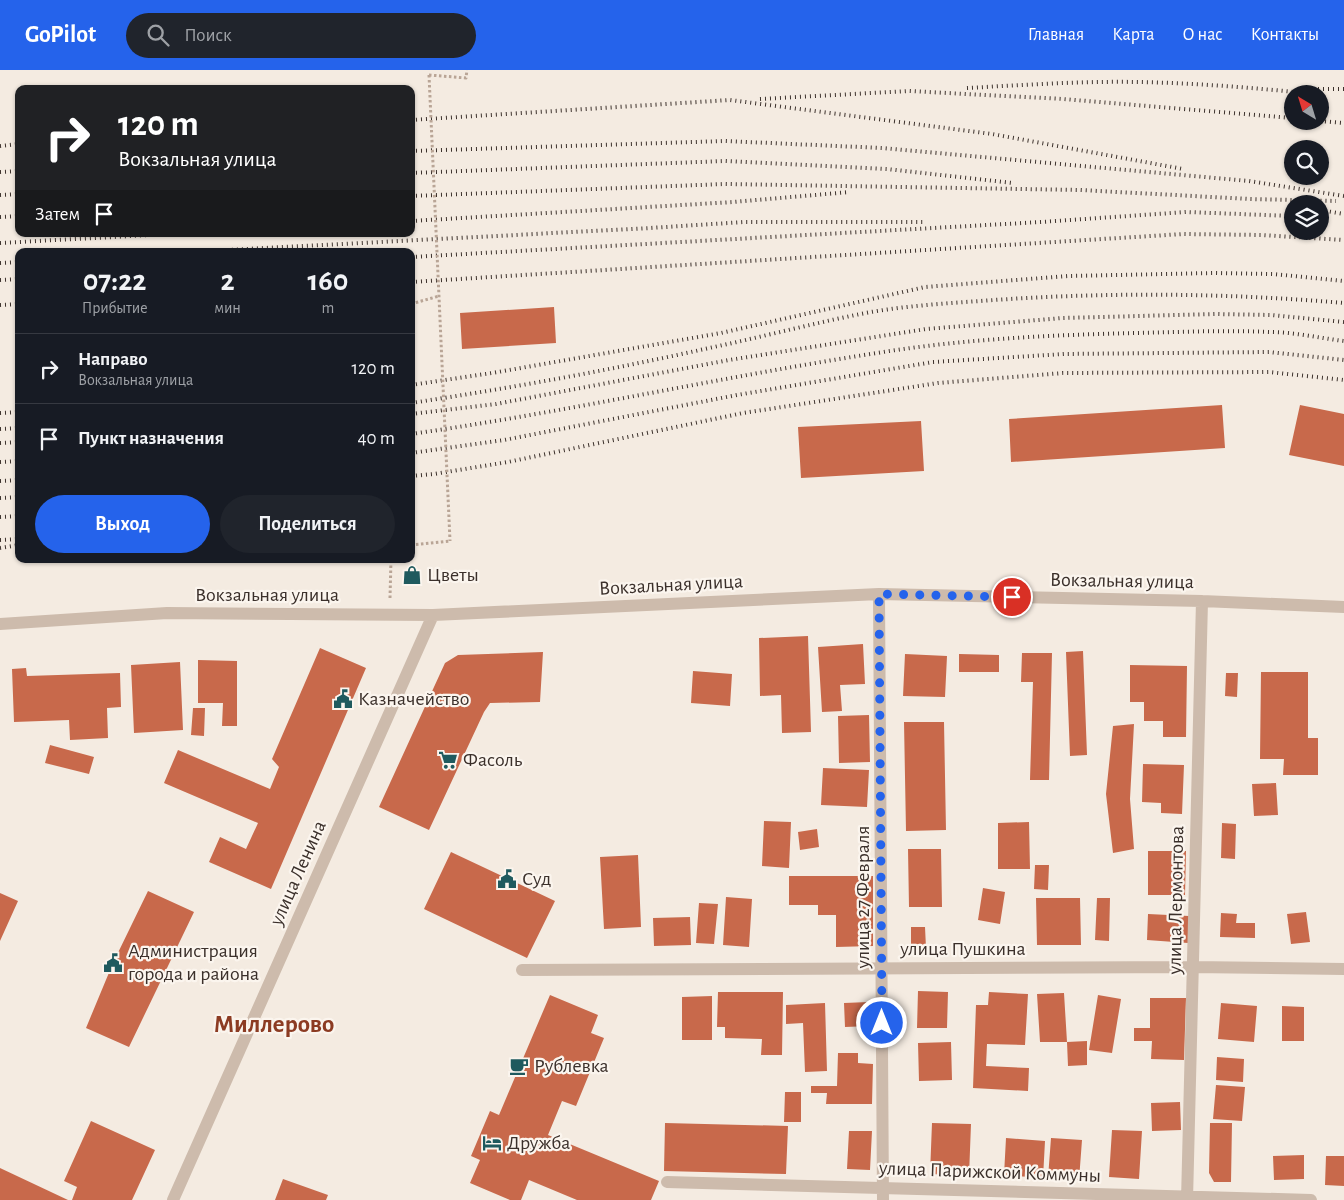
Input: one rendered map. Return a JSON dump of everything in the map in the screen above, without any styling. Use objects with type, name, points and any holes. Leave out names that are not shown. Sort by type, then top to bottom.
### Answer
[{"type":"street","name":"Вокзальная улица","points":[[0,624],[167,613],[433,615],[879,594],[1202,601],[1344,607]]},
{"type":"street","name":"улица 27 Февраля","points":[[879,594],[883,1194]]},
{"type":"street","name":"улица Лермонтова","points":[[1187,1198],[1202,601]]},
{"type":"street","name":"улица Ленина","points":[[173,1200],[433,615]]},
{"type":"street","name":"улица Пушкина","points":[[522,970],[1193,967],[1344,969]]},
{"type":"street","name":"улица Парижской Коммуны","points":[[667,1182],[883,1194],[1311,1200]]},
{"type":"path","points":[[415,545],[450,541],[429,75],[466,78],[467,70]]},
{"type":"path","points":[[415,303],[439,296]]},
{"type":"path","points":[[390,615],[391,563]]},
{"type":"building","points":[[554,307],[556,343],[462,349],[460,313]]},
{"type":"building","points":[[1222,405],[1225,448],[1011,462],[1009,419]]},
{"type":"building","points":[[1300,405],[1344,414],[1344,466],[1289,455]]},
{"type":"building","points":[[921,421],[924,471],[801,478],[798,427]]},
{"type":"building","points":[[808,636],[811,732],[782,733],[781,695],[760,696],[759,638]]},
{"type":"building","points":[[863,644],[865,684],[840,685],[842,711],[822,712],[818,647]]},
{"type":"building","points":[[320,648],[366,668],[271,889],[209,862],[220,837],[246,849],[258,823],[164,783],[178,750],[270,789],[279,767],[272,759]]},
{"type":"building","points":[[1083,651],[1087,755],[1070,756],[1066,652]]},
{"type":"building","points":[[543,652],[540,702],[490,703],[484,712],[429,830],[379,807],[445,663],[458,655]]},
{"type":"building","points":[[1022,653],[1052,653],[1049,780],[1030,780],[1033,682],[1021,682]]},
{"type":"building","points":[[905,654],[947,656],[945,697],[903,696]]},
{"type":"building","points":[[959,654],[999,655],[999,672],[959,672]]},
{"type":"building","points":[[198,660],[237,661],[237,726],[222,726],[223,703],[198,703]]},
{"type":"building","points":[[180,662],[183,730],[134,733],[131,665]]},
{"type":"building","points":[[1130,665],[1187,666],[1186,737],[1163,737],[1163,721],[1144,721],[1144,702],[1130,702]]},
{"type":"building","points":[[26,668],[27,676],[120,673],[121,707],[107,708],[108,738],[70,740],[69,720],[14,722],[12,669]]},
{"type":"building","points":[[693,671],[732,674],[730,706],[691,703]]},
{"type":"building","points":[[1261,672],[1308,672],[1308,738],[1318,738],[1318,775],[1283,775],[1284,759],[1260,759]]},
{"type":"building","points":[[1226,673],[1238,673],[1237,697],[1225,696]]},
{"type":"building","points":[[193,708],[205,708],[204,736],[191,735]]},
{"type":"building","points":[[869,715],[870,762],[839,763],[838,716]]},
{"type":"building","points":[[904,722],[944,722],[946,830],[906,831]]},
{"type":"building","points":[[1134,724],[1130,799],[1134,849],[1113,853],[1106,794],[1113,726]]},
{"type":"building","points":[[50,745],[94,757],[89,774],[45,763]]},
{"type":"building","points":[[1143,764],[1184,765],[1182,814],[1161,813],[1161,803],[1142,802]]},
{"type":"building","points":[[823,768],[869,770],[867,807],[821,805]]},
{"type":"building","points":[[1276,783],[1278,815],[1254,816],[1252,784]]},
{"type":"building","points":[[764,821],[791,822],[789,868],[762,866]]},
{"type":"building","points":[[1029,822],[1030,869],[998,869],[998,823]]},
{"type":"building","points":[[1222,823],[1236,824],[1235,859],[1221,858]]},
{"type":"building","points":[[817,829],[819,847],[800,850],[798,832]]},
{"type":"building","points":[[908,849],[941,849],[942,907],[909,907]]},
{"type":"building","points":[[1148,851],[1186,851],[1185,895],[1148,895]]},
{"type":"building","points":[[451,852],[555,901],[527,958],[424,909]]},
{"type":"building","points":[[638,855],[641,927],[604,929],[600,857]]},
{"type":"building","points":[[1035,865],[1049,865],[1048,890],[1034,889]]},
{"type":"building","points":[[789,876],[873,876],[873,946],[836,947],[836,915],[818,915],[818,905],[789,905]]},
{"type":"building","points":[[983,888],[1005,892],[1000,924],[978,920]]},
{"type":"building","points":[[148,891],[194,912],[129,1047],[86,1028],[113,963]]},
{"type":"building","points":[[0,893],[18,901],[0,941]]},
{"type":"building","points":[[726,897],[752,899],[749,947],[723,945]]},
{"type":"building","points":[[1036,898],[1080,898],[1081,945],[1037,945]]},
{"type":"building","points":[[1097,898],[1110,898],[1109,941],[1095,940]]},
{"type":"building","points":[[699,903],[718,904],[714,944],[696,943]]},
{"type":"building","points":[[1306,912],[1310,942],[1291,944],[1287,914]]},
{"type":"building","points":[[1221,913],[1237,914],[1236,923],[1255,923],[1255,938],[1220,937]]},
{"type":"building","points":[[1148,914],[1189,916],[1188,943],[1147,940]]},
{"type":"building","points":[[690,917],[691,945],[654,946],[653,918]]},
{"type":"building","points":[[911,927],[925,927],[926,948],[911,949]]},
{"type":"building","points":[[918,991],[948,992],[947,1028],[917,1028]]},
{"type":"building","points":[[718,992],[783,992],[782,1055],[761,1055],[762,1039],[725,1038],[725,1027],[717,1027]]},
{"type":"building","points":[[989,992],[1028,994],[1025,1045],[987,1044],[986,1066],[1029,1068],[1028,1091],[973,1088],[976,1005],[988,1005]]},
{"type":"building","points":[[1064,993],[1067,1042],[1040,1042],[1037,994]]},
{"type":"building","points":[[550,995],[598,1015],[591,1033],[604,1038],[576,1106],[562,1101],[548,1135],[659,1181],[651,1200],[577,1200],[529,1180],[521,1200],[510,1200],[470,1183],[480,1160],[471,1156],[490,1111],[499,1115]]},
{"type":"building","points":[[1098,995],[1121,999],[1112,1053],[1089,1050]]},
{"type":"building","points":[[712,996],[712,1040],[682,1040],[682,997]]},
{"type":"building","points":[[1150,998],[1186,998],[1184,1060],[1151,1059],[1152,1041],[1134,1041],[1134,1028],[1150,1028]]},
{"type":"building","points":[[869,1002],[870,1026],[845,1027],[844,1003]]},
{"type":"building","points":[[825,1003],[827,1071],[805,1072],[803,1023],[786,1024],[786,1005]]},
{"type":"building","points":[[1221,1003],[1257,1006],[1254,1042],[1218,1039]]},
{"type":"building","points":[[1282,1006],[1304,1007],[1304,1041],[1282,1041]]},
{"type":"building","points":[[1087,1041],[1087,1065],[1068,1066],[1067,1042]]},
{"type":"building","points":[[951,1042],[952,1080],[919,1081],[918,1043]]},
{"type":"building","points":[[838,1053],[858,1053],[858,1063],[873,1064],[872,1104],[826,1104],[827,1093],[811,1093],[811,1086],[837,1086]]},
{"type":"building","points":[[1217,1057],[1244,1059],[1243,1082],[1216,1080]]},
{"type":"building","points":[[1216,1085],[1245,1087],[1242,1121],[1213,1119]]},
{"type":"building","points":[[785,1092],[801,1092],[801,1122],[784,1122]]},
{"type":"building","points":[[1180,1102],[1181,1130],[1152,1131],[1151,1103]]},
{"type":"building","points":[[91,1121],[155,1150],[132,1200],[72,1200],[77,1187],[64,1181]]},
{"type":"building","points":[[665,1123],[788,1126],[786,1174],[664,1171]]},
{"type":"building","points":[[932,1123],[971,1124],[969,1176],[930,1174]]},
{"type":"building","points":[[1210,1123],[1232,1123],[1231,1182],[1214,1182],[1209,1173]]},
{"type":"building","points":[[1112,1130],[1142,1131],[1139,1179],[1109,1177]]},
{"type":"building","points":[[849,1131],[872,1131],[870,1170],[847,1169]]},
{"type":"building","points":[[1006,1138],[1045,1141],[1043,1178],[1004,1175]]},
{"type":"building","points":[[1051,1138],[1082,1140],[1079,1180],[1048,1178]]},
{"type":"building","points":[[1304,1155],[1304,1179],[1274,1180],[1273,1156]]},
{"type":"building","points":[[1326,1156],[1344,1156],[1344,1186],[1325,1185]]},
{"type":"building","points":[[0,1168],[68,1200],[0,1200]]},
{"type":"building","points":[[283,1179],[328,1195],[326,1200],[275,1200]]},
{"type":"railway","points":[[967,88],[1137,82],[1182,83],[1284,91]]},
{"type":"railway","points":[[1329,89],[1344,89]]},
{"type":"railway","points":[[760,99],[909,91],[1063,99],[1284,117]]},
{"type":"railway","points":[[415,120],[730,100],[992,134],[1183,169]]},
{"type":"railway","points":[[1329,122],[1344,123]]},
{"type":"railway","points":[[415,151],[725,141],[882,148],[1249,181],[1344,196]]},
{"type":"railway","points":[[0,146],[15,144]]},
{"type":"railway","points":[[415,173],[725,161],[887,169],[1013,183]]},
{"type":"railway","points":[[0,172],[15,171]]},
{"type":"railway","points":[[415,196],[725,184],[1080,190],[1250,199],[1336,201]]},
{"type":"railway","points":[[415,221],[733,202],[850,192]]},
{"type":"railway","points":[[0,195],[15,194]]},
{"type":"railway","points":[[415,257],[1041,222],[1186,212],[1284,216]]},
{"type":"railway","points":[[1329,212],[1344,214]]},
{"type":"railway","points":[[0,217],[15,216]]},
{"type":"railway","points":[[265,248],[744,222],[923,222]]},
{"type":"railway","points":[[415,282],[1183,234],[1261,235],[1344,240]]},
{"type":"railway","points":[[0,243],[113,237]]},
{"type":"railway","points":[[0,263],[15,262]]},
{"type":"railway","points":[[415,384],[492,373],[721,333],[925,287],[1068,276],[1214,273],[1273,274],[1344,281]]},
{"type":"railway","points":[[0,280],[15,279]]},
{"type":"railway","points":[[415,402],[598,371],[851,316],[917,306],[1038,297],[1125,295],[1256,297],[1344,303]]},
{"type":"railway","points":[[0,305],[15,304]]},
{"type":"railway","points":[[415,414],[496,404],[729,360],[926,329],[1063,318],[1215,314],[1271,315],[1344,322]]},
{"type":"railway","points":[[415,433],[528,415],[819,362],[942,344],[1039,337],[1219,331],[1288,333],[1344,341]]},
{"type":"railway","points":[[415,452],[504,440],[737,395],[933,362],[1064,354],[1269,352],[1344,360]]},
{"type":"railway","points":[[415,476],[508,462],[743,413],[938,383],[1063,373],[1269,372],[1344,380]]},
{"type":"railway","points":[[0,413],[15,412]]},
{"type":"railway","points":[[0,429],[15,428]]},
{"type":"railway","points":[[0,443],[15,442]]},
{"type":"railway","points":[[0,462],[15,461]]},
{"type":"railway","points":[[0,481],[15,480]]},
{"type":"railway","points":[[0,498],[15,497]]},
{"type":"railway","points":[[0,517],[15,516]]},
{"type":"railway","points":[[0,540],[15,539]]},
{"type":"railway","points":[[0,548],[15,546]]},
{"type":"place","name":"Цветы","points":[[412,575]]},
{"type":"place","name":"Казначейство","points":[[343,699]]},
{"type":"place","name":"Фасоль","points":[[448,760]]},
{"type":"place","name":"Суд","points":[[507,879]]},
{"type":"place","name":"Администрация города и района","points":[[113,963]]},
{"type":"place","name":"Рублевка","points":[[519,1066]]},
{"type":"place","name":"Дружба","points":[[492,1143]]},
{"type":"district","name":"Миллерово","points":[[274,1024]]},
{"type":"route","points":[[882,1023],[879,594],[1012,597]]}]
